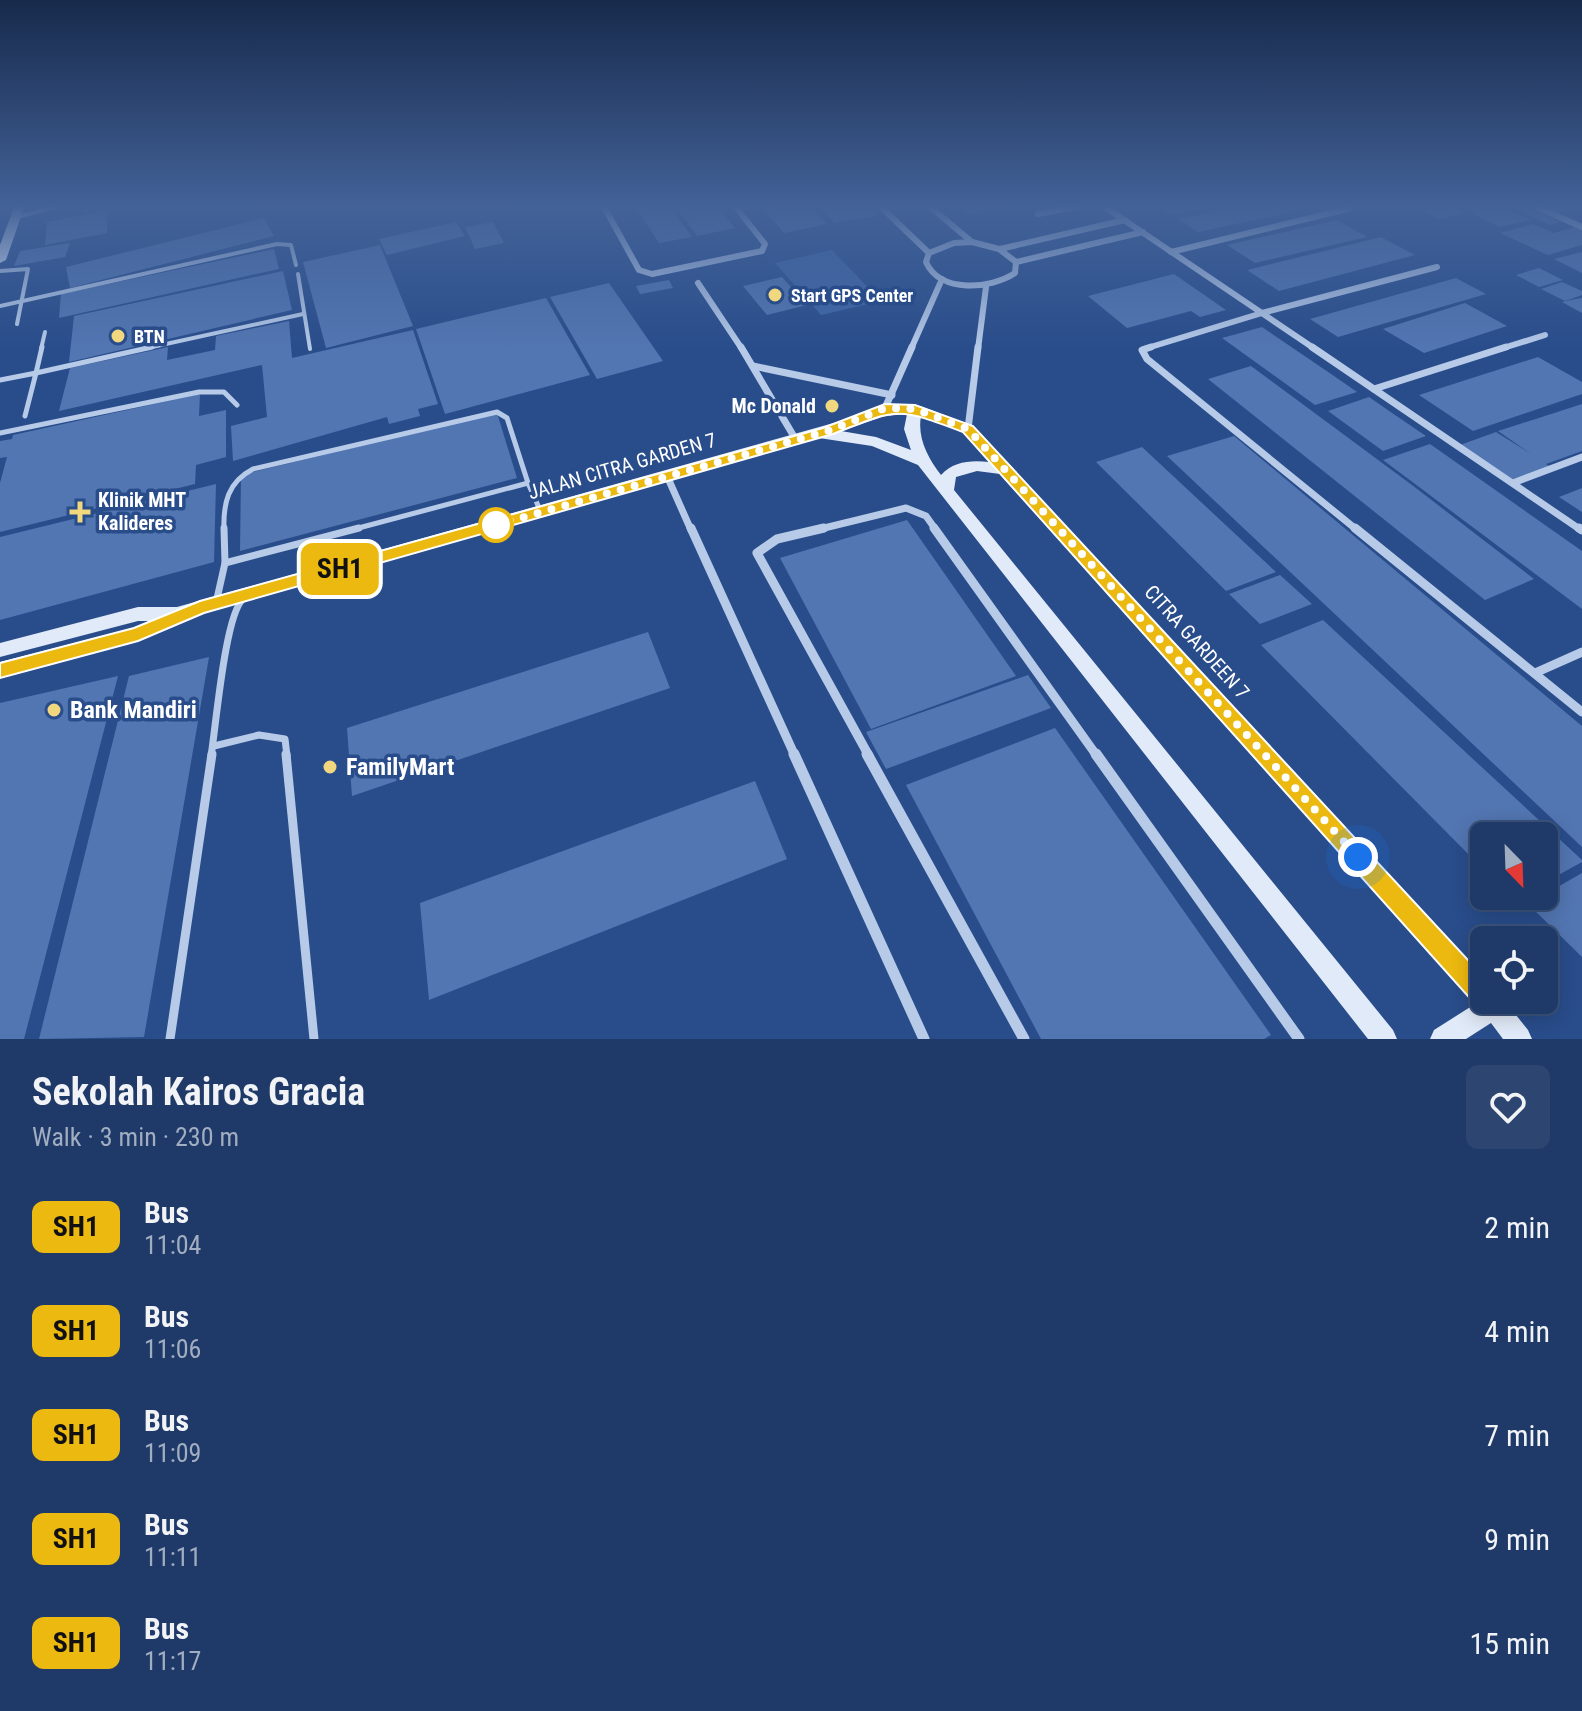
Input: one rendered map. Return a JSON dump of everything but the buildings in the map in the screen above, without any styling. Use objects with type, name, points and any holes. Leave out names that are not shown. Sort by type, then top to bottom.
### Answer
[{"type":"main road","name":"JALAN CITRA GARDEN 7","points":[[0,670],[138,634],[183,612],[796,440],[888,402],[968,429]]},
{"type":"main road","points":[[915,409],[911,429],[923,462],[1384,1039]]},
{"type":"main road","name":"CITRA GARDEEN 7","points":[[968,429],[1470,980]]},
{"type":"main road","name":"JALAN CITRA GARDEN 7","points":[[796,440],[829,436],[863,438],[895,447],[923,462]]},
{"type":"main road","points":[[946,491],[949,474],[962,466],[983,465],[1006,470]]},
{"type":"main road","name":"JALAN CITRA GARDEN 7","points":[[0,650],[138,614],[183,612]]},
{"type":"main road","points":[[1443,1039],[1473,1014]]},
{"type":"main road","name":"CITRA GARDEEN 7","points":[[1499,1014],[1519,1039]]},
{"type":"street","points":[[630,253],[639,270],[652,274],[750,253]]},
{"type":"street","points":[[929,253],[926,262],[930,271],[963,286],[986,287],[1005,282],[1015,273],[1016,262]]},
{"type":"street","points":[[1005,253],[1016,262]]},
{"type":"street","points":[[1016,262],[1052,253]]},
{"type":"street","points":[[1173,253],[1582,530]]},
{"type":"street","points":[[1437,267],[1262,313],[1142,350],[1147,359],[1582,712]]},
{"type":"street","points":[[753,366],[888,402],[942,279]]},
{"type":"street","points":[[698,283],[753,366],[796,440]]},
{"type":"street","points":[[968,429],[986,287]]},
{"type":"street","points":[[1374,389],[1545,335]]},
{"type":"street","points":[[1513,483],[1582,457]]},
{"type":"street","points":[[667,476],[924,1039]]},
{"type":"street","points":[[1024,1039],[757,553],[777,539],[906,508],[926,516],[1299,1039]]},
{"type":"street","points":[[1535,673],[1582,652]]},
{"type":"lane","points":[[0,306],[235,253]]},
{"type":"lane","points":[[293,253],[296,265]]},
{"type":"lane","points":[[0,271],[28,269],[17,324]]},
{"type":"lane","points":[[298,274],[310,350]]},
{"type":"lane","points":[[0,380],[303,314]]},
{"type":"lane","points":[[25,416],[45,332]]},
{"type":"lane","points":[[0,433],[199,392],[224,392],[237,405]]},
{"type":"lane","points":[[216,603],[225,563],[227,492],[237,476],[253,469],[497,412],[507,418],[541,512]]},
{"type":"lane","points":[[225,563],[528,483]]},
{"type":"lane","points":[[170,1039],[232,615],[241,600],[257,592]]},
{"type":"lane","points":[[214,746],[263,734],[275,733],[285,739],[314,1039]]},
{"type":"shaded area","points":[[817,253],[835,253],[881,301],[821,315],[775,263]]},
{"type":"bus line","name":"SH1","points":[[0,670],[138,634],[183,612],[828,431],[885,408],[915,409],[943,417],[968,429],[1470,981]]},
{"type":"place","name":"Start GPS Center","points":[[775,295]]},
{"type":"place","name":"BTN","points":[[118,336]]},
{"type":"place","name":"Mc Donald","points":[[832,406]]},
{"type":"place","name":"Klinik MHT Kalideres","points":[[80,512]]},
{"type":"place","name":"Bank Mandiri","points":[[54,710]]},
{"type":"place","name":"FamilyMart","points":[[330,767]]},
{"type":"route","points":[[496,525],[828,431],[885,408],[915,409],[943,417],[968,429],[1358,857]]}]
